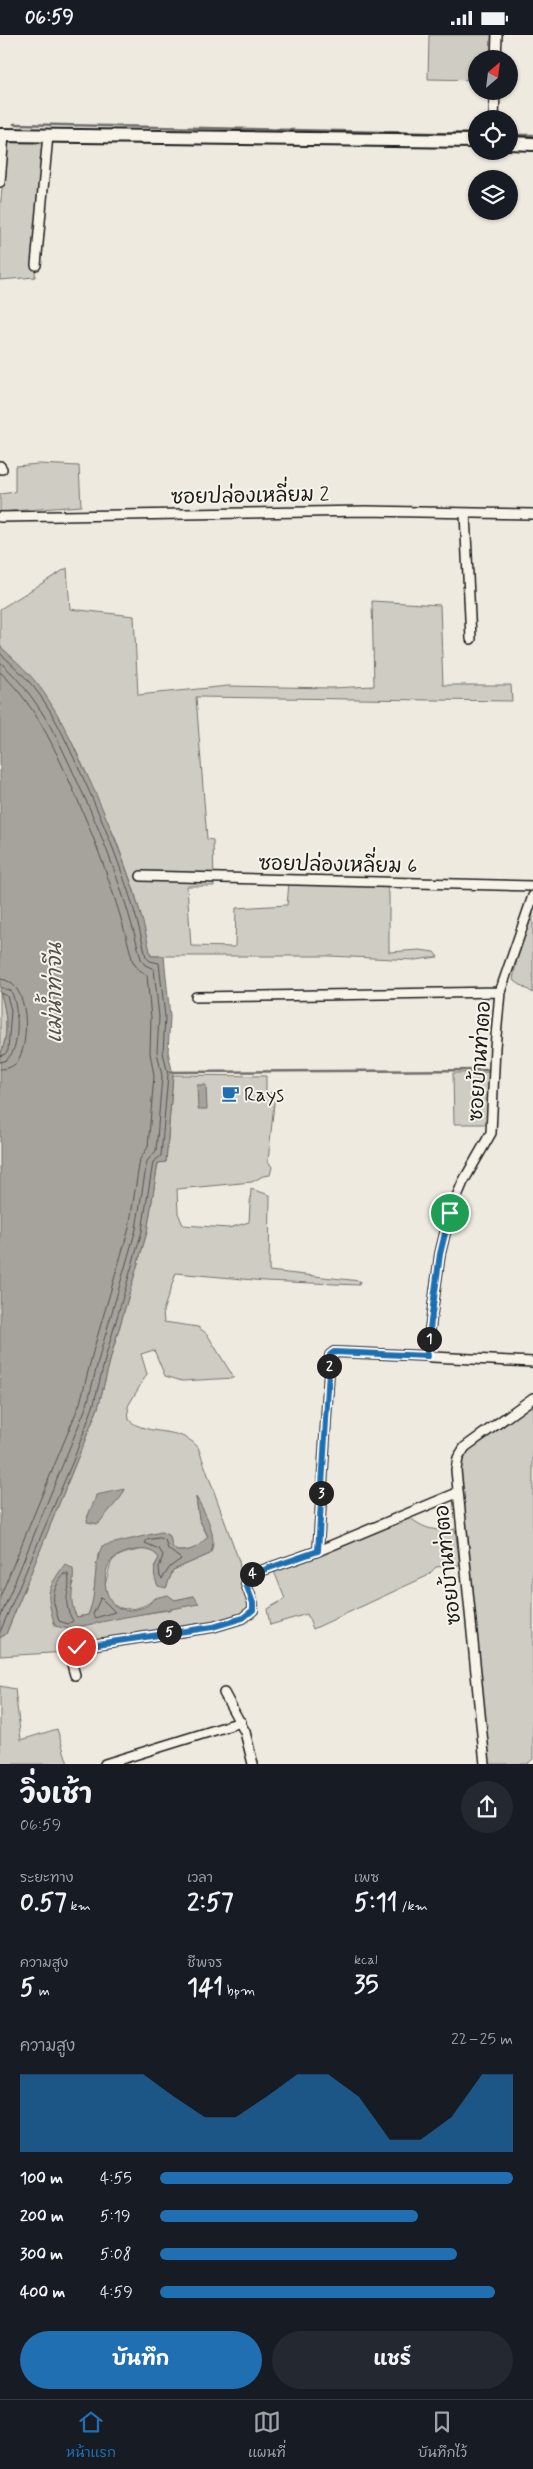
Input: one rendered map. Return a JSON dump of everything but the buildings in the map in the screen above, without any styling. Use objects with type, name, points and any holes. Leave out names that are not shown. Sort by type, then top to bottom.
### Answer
[{"type":"street","points":[[496,50],[497,35]]},
{"type":"street","points":[[0,182],[2,135],[468,141]]},
{"type":"street","points":[[36,265],[48,135]]},
{"type":"street","points":[[518,143],[533,144]]},
{"type":"street","name":"ซอยปล่องเหลี่ยม 2","points":[[0,517],[365,511],[533,514]]},
{"type":"street","points":[[465,513],[471,639]]},
{"type":"street","name":"ซอยปล่องเหลี่ยม 6","points":[[141,877],[533,885]]},
{"type":"street","name":"ซอยบ้านท่าตอ","points":[[428,1356],[427,1351],[440,1254],[450,1213],[463,1182],[492,1133],[495,1047],[500,992],[533,896]]},
{"type":"street","points":[[196,997],[500,992]]},
{"type":"street","points":[[318,1551],[330,1355],[334,1352],[533,1362]]},
{"type":"street","name":"ซอยบ้านท่าตอ","points":[[485,1764],[456,1470],[458,1458],[465,1447],[533,1398]]},
{"type":"street","points":[[75,1675],[71,1658],[73,1651],[77,1647],[213,1627],[243,1618],[253,1610],[253,1603],[246,1584],[252,1574],[318,1551],[457,1493]]},
{"type":"street","points":[[224,1693],[241,1722],[253,1764]]},
{"type":"street","points":[[104,1764],[241,1722]]},
{"type":"shaded area","points":[[429,35],[491,35],[491,50],[468,50],[468,80],[428,79]]},
{"type":"shaded area","points":[[10,142],[44,142],[35,277],[0,280],[0,209],[6,148]]},
{"type":"shaded area","points":[[39,464],[79,466],[81,506],[0,512],[0,494],[15,492],[15,466]]},
{"type":"shaded area","points":[[67,568],[70,609],[134,616],[138,695],[228,686],[331,688],[374,686],[372,601],[440,605],[443,685],[511,685],[512,701],[196,697],[207,839],[213,840],[214,886],[187,886],[191,946],[235,947],[236,908],[287,905],[289,883],[386,885],[389,893],[389,952],[420,950],[434,952],[438,957],[415,960],[330,956],[151,956],[134,890],[116,840],[73,745],[0,647],[0,609]]},
{"type":"shaded area","points":[[533,909],[533,993],[513,980],[518,952]]},
{"type":"shaded area","points":[[0,991],[4,1007],[6,1032],[0,1056]]},
{"type":"shaded area","points":[[492,1072],[489,1124],[454,1124],[453,1073]]},
{"type":"shaded area","points":[[173,1075],[266,1076],[266,1092],[275,1094],[268,1161],[272,1167],[270,1175],[263,1176],[252,1182],[177,1189],[178,1213],[183,1225],[229,1228],[249,1222],[251,1189],[270,1195],[269,1271],[360,1281],[359,1285],[265,1281],[176,1273],[163,1311],[164,1322],[198,1327],[207,1334],[234,1378],[182,1381],[165,1376],[154,1350],[141,1354],[147,1374],[128,1406],[129,1420],[145,1428],[181,1436],[190,1440],[198,1447],[239,1561],[243,1589],[257,1611],[201,1634],[137,1641],[85,1651],[0,1656],[0,1638],[6,1634],[98,1408],[147,1232],[158,1163],[166,1162]],"holes":[[[125,1490],[97,1524],[87,1517],[103,1499],[113,1493]],[[196,1498],[212,1549],[210,1554],[173,1570],[166,1588],[154,1567],[159,1558],[157,1555],[145,1550],[126,1553],[112,1561],[105,1584],[107,1598],[112,1604],[126,1609],[141,1607],[154,1599],[175,1600],[194,1596],[169,1610],[55,1626],[74,1582],[71,1600],[74,1613],[77,1617],[88,1615],[93,1602],[98,1554],[172,1546],[177,1551],[186,1551],[201,1544],[208,1537],[199,1519]]]},
{"type":"shaded area","points":[[533,1405],[533,1759],[527,1764],[489,1764],[459,1466],[472,1446],[481,1438]]},
{"type":"shaded area","points":[[409,1517],[430,1529],[455,1529],[460,1565],[436,1567],[427,1576],[313,1629],[307,1614],[270,1625],[267,1609],[285,1599],[274,1571]]},
{"type":"shaded area","points":[[0,1686],[15,1689],[21,1740],[57,1729],[68,1764],[0,1764]]},
{"type":"water","name":"แม่น้ำท่าจีน","points":[[0,646],[24,668],[51,703],[73,745],[116,843],[132,887],[151,956],[164,956],[170,1017],[168,1052],[173,1075],[166,1162],[158,1163],[147,1232],[98,1408],[6,1634],[0,1638],[0,1056],[5,1040],[6,1024],[0,991]]},
{"type":"water","points":[[197,1085],[206,1085],[207,1109],[198,1109]]},
{"type":"water","points":[[125,1489],[121,1497],[98,1524],[87,1522],[96,1495]]},
{"type":"water","points":[[196,1497],[207,1517],[212,1532],[213,1540],[210,1554],[173,1570],[166,1588],[158,1586],[155,1578],[154,1572],[159,1558],[150,1551],[144,1550],[130,1551],[113,1559],[106,1572],[105,1580],[108,1596],[112,1602],[125,1610],[133,1610],[149,1605],[153,1599],[168,1595],[175,1600],[194,1596],[199,1604],[68,1629],[55,1626],[49,1593],[65,1564],[73,1569],[72,1605],[74,1611],[77,1617],[88,1615],[93,1598],[97,1563],[102,1546],[161,1532],[170,1536],[172,1546],[177,1551],[186,1551],[194,1548],[208,1536],[199,1519]]},
{"type":"waterway","points":[[14,124],[468,134]]},
{"type":"waterway","points":[[518,135],[533,135]]},
{"type":"waterway","points":[[170,1072],[489,1070]]},
{"type":"place","name":"Rays","points":[[230,1094]]},
{"type":"route","points":[[77,1647],[213,1627],[243,1618],[253,1610],[253,1603],[246,1584],[252,1574],[318,1551],[330,1355],[334,1352],[428,1356],[427,1351],[440,1254],[450,1213]]}]
